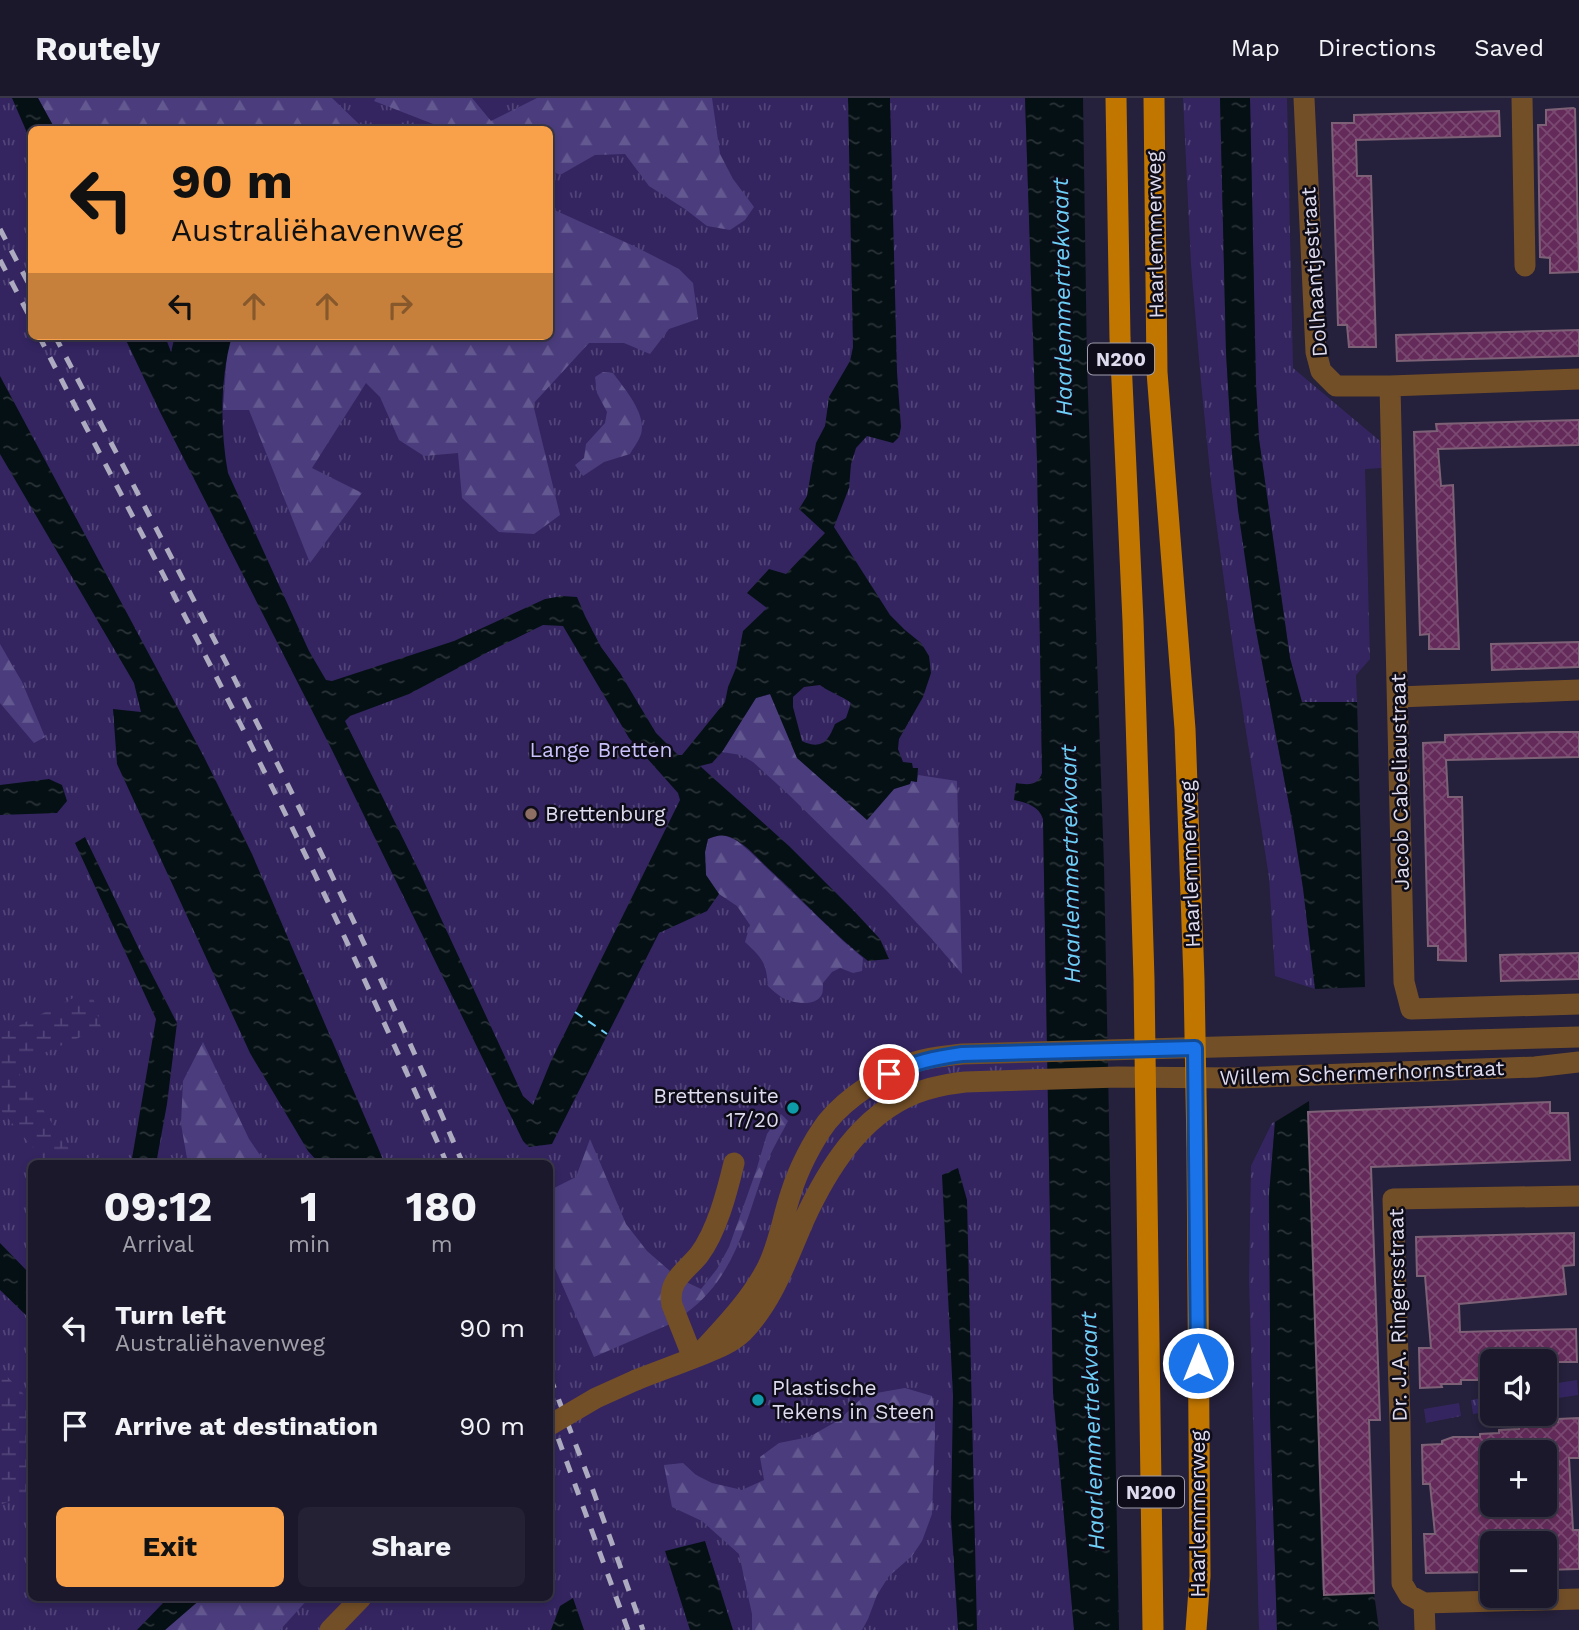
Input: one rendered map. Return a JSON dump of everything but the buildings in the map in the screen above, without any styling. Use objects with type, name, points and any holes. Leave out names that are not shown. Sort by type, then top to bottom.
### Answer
[{"type":"main road","name":"Haarlemmerweg","points":[[1116,98],[1120,338],[1133,621],[1145,1049],[1153,1630]]},
{"type":"main road","name":"Haarlemmerweg","points":[[1154,98],[1157,372],[1185,729],[1196,1078],[1200,1576],[1196,1630]]},
{"type":"street","name":"Dolhaantjestraat","points":[[1304,98],[1316,352],[1321,370],[1336,386],[1390,387],[1579,379]]},
{"type":"street","points":[[1521,98],[1525,266]]},
{"type":"street","name":"Jacob Cabeliaustraat","points":[[1390,387],[1404,982],[1411,1009],[1579,1004]]},
{"type":"street","points":[[1398,697],[1579,690]]},
{"type":"street","name":"Willem Schermerhornstraat","points":[[695,1357],[735,1315],[767,1269],[791,1192],[808,1153],[828,1122],[871,1084],[914,1063],[962,1054],[1579,1037]]},
{"type":"street","name":"Willem Schermerhornstraat","points":[[553,1423],[587,1402],[636,1380],[717,1350],[741,1333],[757,1315],[785,1266],[821,1185],[842,1152],[864,1126],[900,1100],[928,1089],[965,1082],[1118,1077],[1237,1078],[1535,1067],[1579,1062]]},
{"type":"street","points":[[695,1357],[672,1305],[671,1289],[710,1237],[734,1163]]},
{"type":"street","name":"Dr. J.A. Ringersstraat","points":[[1424,1603],[1409,1595],[1402,1583],[1401,1420],[1393,1199],[1579,1196]]},
{"type":"street","points":[[1425,1630],[1424,1603],[1579,1599]]},
{"type":"street","points":[[330,1630],[358,1601]]},
{"type":"green space","name":"Lange Bretten","points":[[0,98],[1025,98],[1037,460],[1042,773],[1037,782],[1026,786],[1014,799],[1028,803],[1043,819],[1053,1392],[1074,1630],[0,1630]]},
{"type":"green space","points":[[38,98],[332,98],[361,126],[53,126]]},
{"type":"green space","points":[[376,98],[472,98],[491,121],[537,98],[712,98],[720,154],[733,179],[754,207],[745,220],[730,230],[707,226],[649,186],[625,154],[595,155],[560,175],[553,172],[553,126],[438,126],[374,101]]},
{"type":"green space","points":[[1183,98],[1220,98],[1226,353],[1232,453],[1254,620],[1294,831],[1315,989],[1275,976],[1269,877],[1234,655],[1212,491],[1191,264]]},
{"type":"green space","points":[[1250,98],[1287,98],[1293,368],[1380,441],[1382,468],[1365,469],[1370,659],[1356,675],[1357,702],[1301,702],[1290,658],[1259,439]]},
{"type":"green space","points":[[553,209],[679,269],[693,283],[698,319],[669,329],[650,354],[624,343],[589,343],[533,404],[560,515],[534,534],[499,532],[462,498],[458,453],[424,456],[399,440],[380,397],[366,383],[312,468],[362,493],[310,563],[249,410],[223,410],[227,353],[231,340],[553,340]]},
{"type":"green space","points":[[603,372],[613,373],[638,410],[641,434],[630,454],[604,462],[583,476],[575,465],[584,458],[586,444],[605,423],[607,412],[597,393],[595,377]]},
{"type":"green space","points":[[0,644],[22,682],[45,737],[34,743],[0,703]]},
{"type":"green space","points":[[771,694],[797,758],[868,819],[894,789],[910,784],[911,781],[916,782],[918,775],[957,781],[962,974],[886,890],[787,793],[753,762],[741,755],[722,752],[756,698]]},
{"type":"green space","points":[[721,834],[736,840],[749,851],[863,958],[862,971],[853,973],[840,968],[832,972],[823,983],[819,998],[809,1003],[785,999],[768,986],[762,961],[745,942],[750,925],[737,906],[719,894],[706,875],[705,852],[708,839]]},
{"type":"green space","points":[[91,989],[101,1028],[14,1066],[76,1160],[44,1160],[0,1109],[0,1030],[4,1033]]},
{"type":"green space","points":[[203,1042],[249,1139],[263,1160],[187,1160],[181,1124],[183,1081]]},
{"type":"green space","points":[[781,1114],[788,1121],[768,1159],[745,1227],[728,1265],[703,1299],[685,1314],[678,1300],[684,1281],[701,1289],[717,1269],[729,1247],[767,1134]]},
{"type":"green space","points":[[1275,1122],[1269,1195],[1270,1414],[1277,1630],[1259,1630],[1249,1280],[1251,1166],[1272,1123]]},
{"type":"green space","points":[[590,1139],[626,1224],[647,1251],[670,1271],[661,1298],[670,1324],[594,1357],[553,1264],[553,1188],[576,1177]]},
{"type":"green space","points":[[0,1369],[28,1399],[28,1476],[27,1494],[0,1505]]},
{"type":"green space","points":[[1577,1380],[1578,1395],[1557,1398],[1557,1383]]},
{"type":"green space","points":[[905,1388],[932,1396],[935,1413],[932,1514],[922,1541],[912,1556],[889,1576],[877,1595],[862,1630],[752,1630],[752,1614],[739,1554],[702,1521],[672,1507],[664,1465],[683,1463],[696,1475],[712,1483],[742,1490],[764,1480],[760,1457],[779,1443],[809,1437],[839,1420],[865,1395]]},
{"type":"green space","points":[[1480,1398],[1480,1413],[1473,1414],[1471,1400]]},
{"type":"green space","points":[[1459,1403],[1461,1416],[1426,1423],[1424,1409]]},
{"type":"green space","points":[[199,1601],[306,1601],[280,1630],[165,1630]]},
{"type":"water","points":[[12,98],[38,98],[53,126],[28,126],[28,135]]},
{"type":"water","points":[[848,98],[890,98],[897,372],[901,427],[899,437],[893,443],[867,436],[856,448],[851,464],[849,488],[834,527],[890,615],[921,643],[929,656],[931,673],[923,697],[899,739],[898,749],[903,762],[912,763],[913,768],[918,768],[917,782],[911,781],[910,784],[894,789],[867,820],[797,758],[770,694],[756,698],[722,752],[712,763],[700,766],[789,846],[855,912],[880,939],[889,959],[868,961],[739,842],[724,836],[708,839],[705,852],[706,875],[719,894],[707,911],[659,933],[552,1144],[529,1147],[523,1141],[329,744],[126,340],[166,340],[171,352],[174,340],[231,340],[222,404],[228,473],[309,651],[326,680],[332,681],[454,641],[545,599],[577,597],[601,647],[656,733],[678,755],[682,755],[725,702],[736,668],[743,631],[767,608],[747,593],[769,569],[786,574],[825,533],[799,509],[807,496],[816,443],[825,426],[829,397],[850,361],[853,347]],"holes":[[[543,625],[563,626],[629,738],[678,793],[680,800],[551,1061],[533,1105],[523,1096],[420,873],[345,721],[350,716],[409,694]],[[820,685],[851,703],[846,718],[835,724],[830,736],[823,743],[809,744],[802,741],[793,697],[804,687]]]},
{"type":"water","name":"Haarlemmertrekvaart","points":[[1025,98],[1083,98],[1087,365],[1104,866],[1119,1630],[1074,1630],[1053,1392],[1043,819],[1035,808],[1014,800],[1016,783],[1035,782],[1042,773],[1037,460]]},
{"type":"water","points":[[1220,98],[1250,98],[1259,439],[1290,658],[1302,702],[1357,702],[1365,987],[1315,989],[1294,831],[1254,620],[1232,453],[1226,353]]},
{"type":"water","points":[[0,376],[204,757],[252,854],[383,1160],[316,1160],[308,1151],[250,1053],[117,764],[113,709],[141,712],[134,683],[0,454]]},
{"type":"water","points":[[49,779],[62,785],[67,801],[57,813],[0,815],[0,785]]},
{"type":"water","points":[[85,837],[177,1023],[157,1160],[132,1160],[156,1019],[75,843]]},
{"type":"water","points":[[1309,1101],[1322,1590],[1374,1593],[1379,1630],[1277,1630],[1270,1414],[1269,1195],[1275,1122]]},
{"type":"water","points":[[958,1168],[967,1200],[977,1630],[958,1630],[951,1518],[953,1396],[942,1175]]},
{"type":"water","points":[[0,1243],[28,1272],[28,1317],[0,1290]]},
{"type":"water","points":[[705,1541],[733,1630],[690,1630],[665,1551]]},
{"type":"water","points":[[573,1598],[584,1630],[551,1630],[560,1606]]},
{"type":"water","points":[[161,1601],[199,1601],[165,1630],[137,1630],[163,1603]]},
{"type":"ferry route","points":[[575,1012],[607,1034]]},
{"type":"railway","points":[[0,229],[28,282]]},
{"type":"railway","points":[[0,260],[28,313]]},
{"type":"railway","points":[[41,340],[286,814],[357,963],[445,1160]]},
{"type":"railway","points":[[57,340],[278,764],[368,952],[461,1160]]},
{"type":"railway","points":[[553,1385],[643,1630]]},
{"type":"railway","points":[[553,1424],[628,1630]]},
{"type":"place","name":"Brettenburg","points":[[531,814]]},
{"type":"place","name":"Brettensuite 17/20","points":[[793,1108]]},
{"type":"place","name":"Plastische Tekens in Steen","points":[[758,1400]]},
{"type":"route","points":[[889,1074],[914,1063],[962,1054],[1195,1048],[1198,1363]]}]
